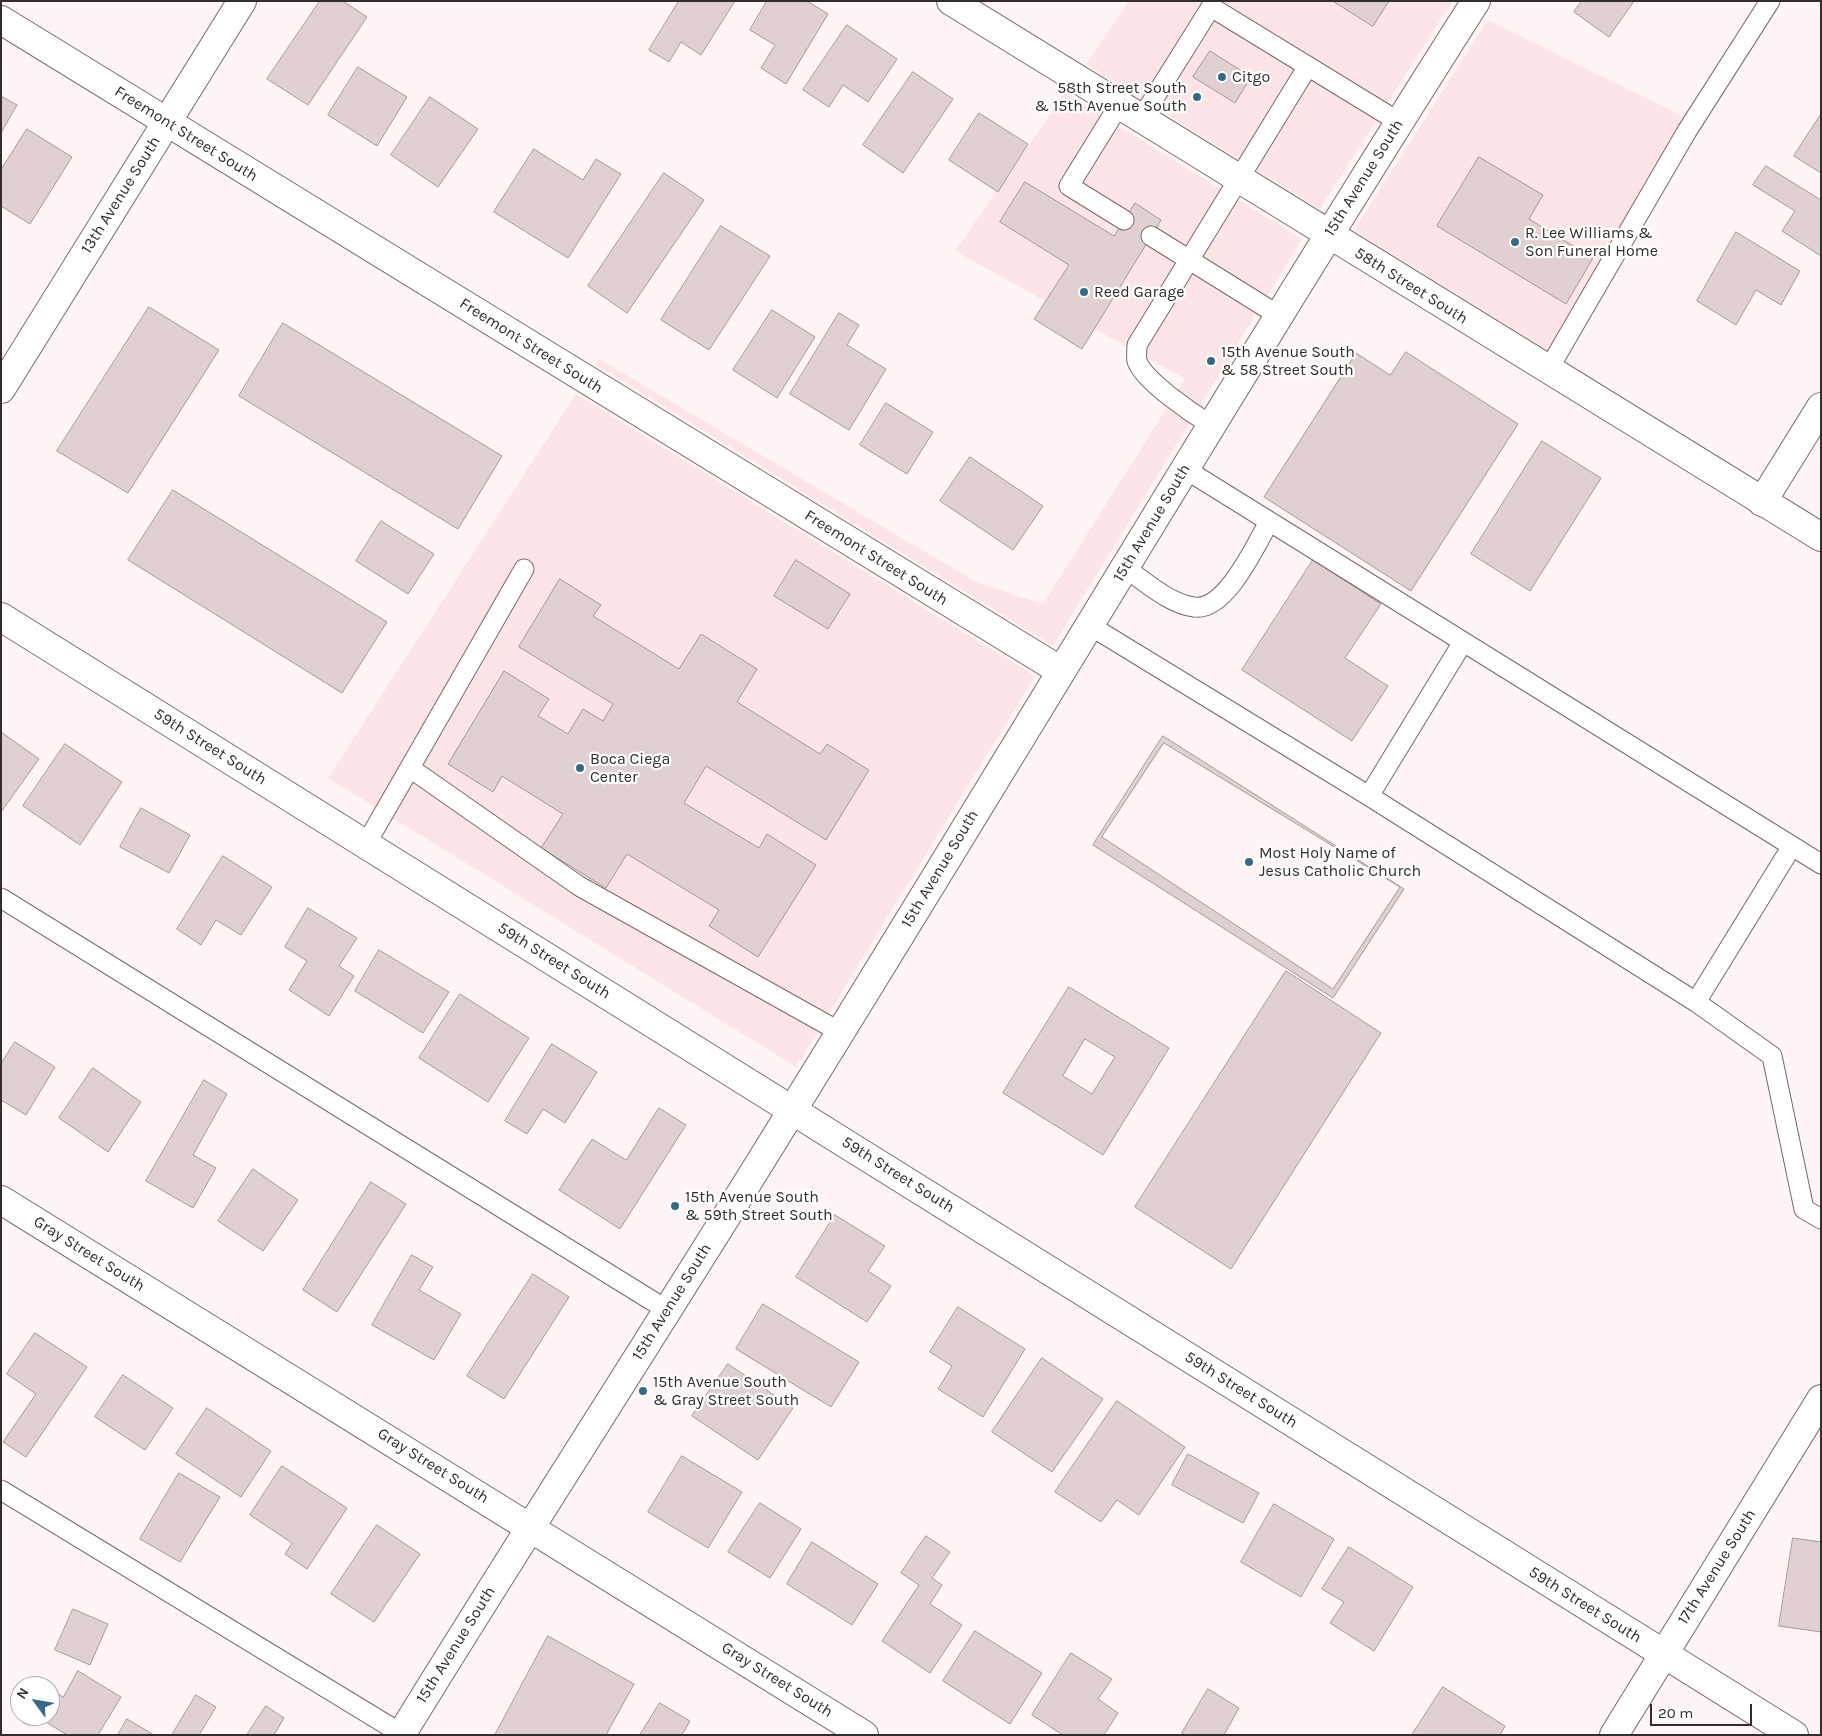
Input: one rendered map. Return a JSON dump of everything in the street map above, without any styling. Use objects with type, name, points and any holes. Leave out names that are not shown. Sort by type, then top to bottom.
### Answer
[{"type":"street","name":"13th Avenue South","points":[[1,389],[242,1]]},
{"type":"street","name":"58th Street South","points":[[951,1],[1821,537]]},
{"type":"street","name":"15th Avenue South","points":[[402,1734],[530,1526],[793,1110],[1278,315],[1476,1]]},
{"type":"street","name":"Freemont Street South","points":[[1,20],[1061,671]]},
{"type":"street","points":[[1762,502],[1821,408]]},
{"type":"street","name":"59th Street South","points":[[1,617],[1794,1735]]},
{"type":"street","name":"Gray Street South","points":[[1,1200],[530,1526],[864,1735]]},
{"type":"street","name":"17th Avenue South","points":[[1614,1735],[1821,1399]]},
{"type":"lane","points":[[1548,370],[1687,132],[1770,1]]},
{"type":"lane","points":[[1124,220],[1069,186],[1130,112],[1210,7],[1399,122]]},
{"type":"lane","points":[[1212,425],[1188,411],[1144,373],[1136,359],[1137,345],[1308,66]]},
{"type":"lane","points":[[1151,236],[1278,315]]},
{"type":"lane","points":[[1184,470],[1821,864]]},
{"type":"lane","points":[[1125,568],[1175,601],[1196,608],[1214,602],[1234,582],[1269,522]]},
{"type":"lane","points":[[366,844],[524,569]]},
{"type":"lane","points":[[1089,625],[1368,796],[1696,1002],[1772,1056],[1804,1209],[1821,1219]]},
{"type":"lane","points":[[1368,796],[1463,642]]},
{"type":"lane","points":[[410,768],[526,852],[579,886],[840,1032]]},
{"type":"lane","points":[[1696,1002],[1792,846]]},
{"type":"lane","points":[[1,898],[667,1310]]},
{"type":"lane","points":[[1,1490],[402,1734]]},
{"type":"shaded area","points":[[1129,1],[1452,2],[1320,209],[1086,64]]},
{"type":"shaded area","points":[[1488,20],[1698,124],[1565,361],[1354,230]]},
{"type":"shaded area","points":[[1065,93],[1302,239],[1053,646],[595,364],[599,359],[978,583],[1043,604],[1185,379],[955,251]]},
{"type":"shaded area","points":[[576,394],[1035,676],[796,1067],[328,778]]},
{"type":"building","points":[[320,1],[343,1],[367,17],[308,105],[267,79]]},
{"type":"building","points":[[679,1],[735,1],[701,55],[681,42],[669,62],[649,50]]},
{"type":"building","points":[[767,1],[807,1],[828,14],[786,84],[761,68],[775,45],[750,30]]},
{"type":"building","points":[[1333,1],[1389,1],[1373,26]]},
{"type":"building","points":[[1582,1],[1634,1],[1609,37],[1574,12]]},
{"type":"building","points":[[847,25],[897,59],[868,102],[843,85],[829,107],[803,90]]},
{"type":"building","name":"Citgo","points":[[1210,51],[1251,77],[1235,103],[1193,77]]},
{"type":"building","points":[[358,67],[407,97],[377,146],[328,115]]},
{"type":"building","points":[[913,72],[953,99],[903,173],[863,145]]},
{"type":"building","points":[[1,96],[17,105],[1,133]]},
{"type":"building","points":[[430,97],[478,129],[438,187],[391,155]]},
{"type":"building","points":[[979,113],[1028,144],[998,192],[949,160]]},
{"type":"building","points":[[1821,114],[1821,173],[1794,156]]},
{"type":"building","points":[[27,129],[72,157],[30,224],[1,206],[1,170]]},
{"type":"building","points":[[534,149],[583,180],[596,159],[621,174],[568,258],[494,212]]},
{"type":"building","name":"R. Lee Williams & Son Funeral Home","points":[[1479,157],[1543,195],[1529,219],[1593,258],[1566,304],[1437,226]]},
{"type":"building","points":[[1766,166],[1821,200],[1821,256],[1782,231],[1795,211],[1753,185]]},
{"type":"building","points":[[664,173],[704,200],[627,313],[588,286]]},
{"type":"building","name":"Reed Garage","points":[[1025,182],[1114,236],[1135,203],[1161,220],[1082,349],[1034,319],[1069,265],[1000,222]]},
{"type":"building","points":[[721,226],[770,256],[709,350],[661,320]]},
{"type":"building","points":[[1736,232],[1800,271],[1781,305],[1756,290],[1736,325],[1697,301]]},
{"type":"building","points":[[149,307],[219,350],[128,493],[57,451]]},
{"type":"building","points":[[772,310],[815,337],[777,398],[733,370]]},
{"type":"building","points":[[839,313],[859,325],[847,345],[886,369],[849,430],[790,394]]},
{"type":"building","points":[[283,323],[502,456],[458,529],[239,396]]},
{"type":"building","points":[[1406,352],[1518,424],[1411,591],[1264,497],[1356,353],[1390,375]]},
{"type":"building","points":[[886,403],[933,432],[907,474],[860,445]]},
{"type":"building","points":[[1542,441],[1601,478],[1530,591],[1471,554]]},
{"type":"building","points":[[970,457],[1043,506],[1013,550],[940,501]]},
{"type":"building","points":[[173,490],[387,622],[342,693],[128,560]]},
{"type":"building","points":[[381,521],[434,554],[408,594],[356,561]]},
{"type":"building","points":[[796,560],[850,594],[828,629],[774,596]]},
{"type":"building","points":[[1313,560],[1381,604],[1345,658],[1388,686],[1352,741],[1242,670]]},
{"type":"building","name":"Boca Ciega Center","points":[[560,579],[601,605],[593,616],[679,669],[701,634],[757,669],[737,702],[820,754],[827,744],[869,770],[826,840],[706,766],[684,803],[759,848],[767,834],[816,865],[758,957],[709,926],[719,910],[627,854],[606,888],[541,848],[563,814],[502,776],[493,792],[448,764],[504,671],[549,699],[538,716],[568,734],[583,709],[603,721],[613,704],[519,647]]},
{"type":"building","points":[[1,732],[39,759],[1,812]]},
{"type":"building","name":"Most Holy Name of Jesus Catholic Church","points":[[1163,736],[1404,889],[1333,998],[1093,845]]},
{"type":"building","name":"Most Holy Name of Jesus Catholic Church","points":[[1164,743],[1400,887],[1333,989],[1102,837]]},
{"type":"building","points":[[65,744],[122,782],[80,845],[23,806]]},
{"type":"building","points":[[141,808],[190,835],[169,873],[120,847]]},
{"type":"building","points":[[223,856],[272,887],[241,935],[216,920],[201,945],[177,929]]},
{"type":"building","points":[[308,908],[357,938],[339,966],[354,976],[329,1016],[289,990],[307,961],[285,947]]},
{"type":"building","points":[[379,950],[449,992],[423,1033],[355,991]]},
{"type":"building","points":[[1286,971],[1381,1033],[1231,1269],[1135,1207]]},
{"type":"building","points":[[1069,987],[1169,1048],[1103,1155],[1003,1093]],"holes":[[[1085,1039],[1115,1057],[1092,1094],[1063,1076]]]},
{"type":"building","points":[[460,994],[529,1038],[488,1102],[419,1058]]},
{"type":"building","points":[[15,1042],[55,1067],[26,1115],[1,1100],[1,1064]]},
{"type":"building","points":[[552,1044],[597,1072],[565,1123],[543,1109],[527,1134],[505,1121]]},
{"type":"building","points":[[93,1068],[141,1102],[108,1152],[59,1118]]},
{"type":"building","points":[[204,1080],[227,1094],[193,1155],[216,1168],[193,1208],[146,1181]]},
{"type":"building","points":[[659,1108],[686,1125],[620,1229],[559,1190],[592,1139],[626,1160]]},
{"type":"building","points":[[253,1169],[298,1200],[263,1251],[218,1221]]},
{"type":"building","points":[[371,1182],[406,1204],[337,1312],[303,1290]]},
{"type":"building","points":[[835,1215],[885,1246],[868,1271],[891,1286],[867,1322],[796,1277]]},
{"type":"building","points":[[412,1255],[433,1267],[419,1290],[461,1314],[434,1360],[372,1325]]},
{"type":"building","points":[[533,1274],[569,1297],[504,1399],[467,1376]]},
{"type":"building","points":[[763,1304],[859,1362],[831,1407],[736,1349]]},
{"type":"building","points":[[958,1307],[1025,1349],[983,1417],[938,1389],[952,1366],[930,1352]]},
{"type":"building","points":[[35,1333],[87,1367],[26,1457],[3,1442],[36,1394],[7,1374]]},
{"type":"building","points":[[1042,1358],[1103,1399],[1052,1472],[992,1432]]},
{"type":"building","points":[[728,1364],[793,1408],[758,1460],[692,1416]]},
{"type":"building","points":[[123,1375],[173,1408],[145,1450],[95,1417]]},
{"type":"building","points":[[1117,1401],[1185,1447],[1139,1515],[1117,1500],[1101,1522],[1055,1492]]},
{"type":"building","points":[[207,1408],[271,1451],[241,1497],[176,1454]]},
{"type":"building","points":[[1188,1454],[1259,1493],[1243,1523],[1172,1485]]},
{"type":"building","points":[[682,1456],[742,1492],[708,1548],[648,1512]]},
{"type":"building","points":[[282,1466],[347,1508],[307,1569],[285,1554],[292,1543],[250,1515]]},
{"type":"building","points":[[179,1473],[220,1497],[180,1562],[140,1539]]},
{"type":"building","points":[[760,1503],[801,1529],[770,1578],[728,1552]]},
{"type":"building","points":[[1274,1504],[1334,1539],[1301,1597],[1241,1562]]},
{"type":"building","points":[[377,1525],[420,1554],[374,1622],[331,1594]]},
{"type":"building","points":[[926,1536],[950,1552],[932,1578],[942,1585],[930,1604],[962,1625],[930,1673],[882,1641],[919,1585],[901,1573]]},
{"type":"building","points":[[1793,1538],[1821,1542],[1821,1632],[1779,1626]]},
{"type":"building","points":[[812,1542],[878,1584],[852,1625],[787,1584]]},
{"type":"building","points":[[1349,1547],[1413,1587],[1374,1651],[1330,1623],[1344,1602],[1322,1589]]},
{"type":"building","points":[[73,1609],[108,1624],[90,1665],[55,1650]]},
{"type":"building","points":[[975,1631],[1042,1673],[1010,1724],[943,1681]]},
{"type":"building","points":[[548,1636],[634,1684],[606,1735],[495,1735]]},
{"type":"building","points":[[1071,1653],[1112,1679],[1098,1699],[1118,1713],[1104,1735],[1063,1735],[1032,1715]]},
{"type":"building","points":[[78,1671],[121,1697],[98,1735],[67,1735],[52,1726],[60,1726],[60,1695],[63,1697]]},
{"type":"building","points":[[1443,1687],[1505,1726],[1500,1735],[1412,1735]]},
{"type":"building","points":[[1208,1689],[1239,1708],[1224,1735],[1185,1735],[1182,1733]]},
{"type":"building","points":[[196,1695],[216,1707],[199,1735],[172,1735]]},
{"type":"building","points":[[660,1703],[690,1721],[682,1735],[640,1735]]},
{"type":"building","points":[[266,1706],[284,1718],[274,1735],[247,1735]]},
{"type":"building","points":[[127,1719],[154,1735],[118,1735]]},
{"type":"place","name":"Citgo","points":[[1222,77]]},
{"type":"place","name":"58th Street South & 15th Avenue South","points":[[1197,97]]},
{"type":"place","name":"R. Lee Williams & Son Funeral Home","points":[[1515,242]]},
{"type":"place","name":"Reed Garage","points":[[1084,292]]},
{"type":"place","name":"15th Avenue South & 58 Street South","points":[[1211,361]]},
{"type":"place","name":"Boca Ciega Center","points":[[580,768]]},
{"type":"place","name":"Most Holy Name of Jesus Catholic Church","points":[[1249,862]]},
{"type":"place","name":"15th Avenue South & 59th Street South","points":[[675,1206]]},
{"type":"place","name":"15th Avenue South & Gray Street South","points":[[643,1391]]}]
